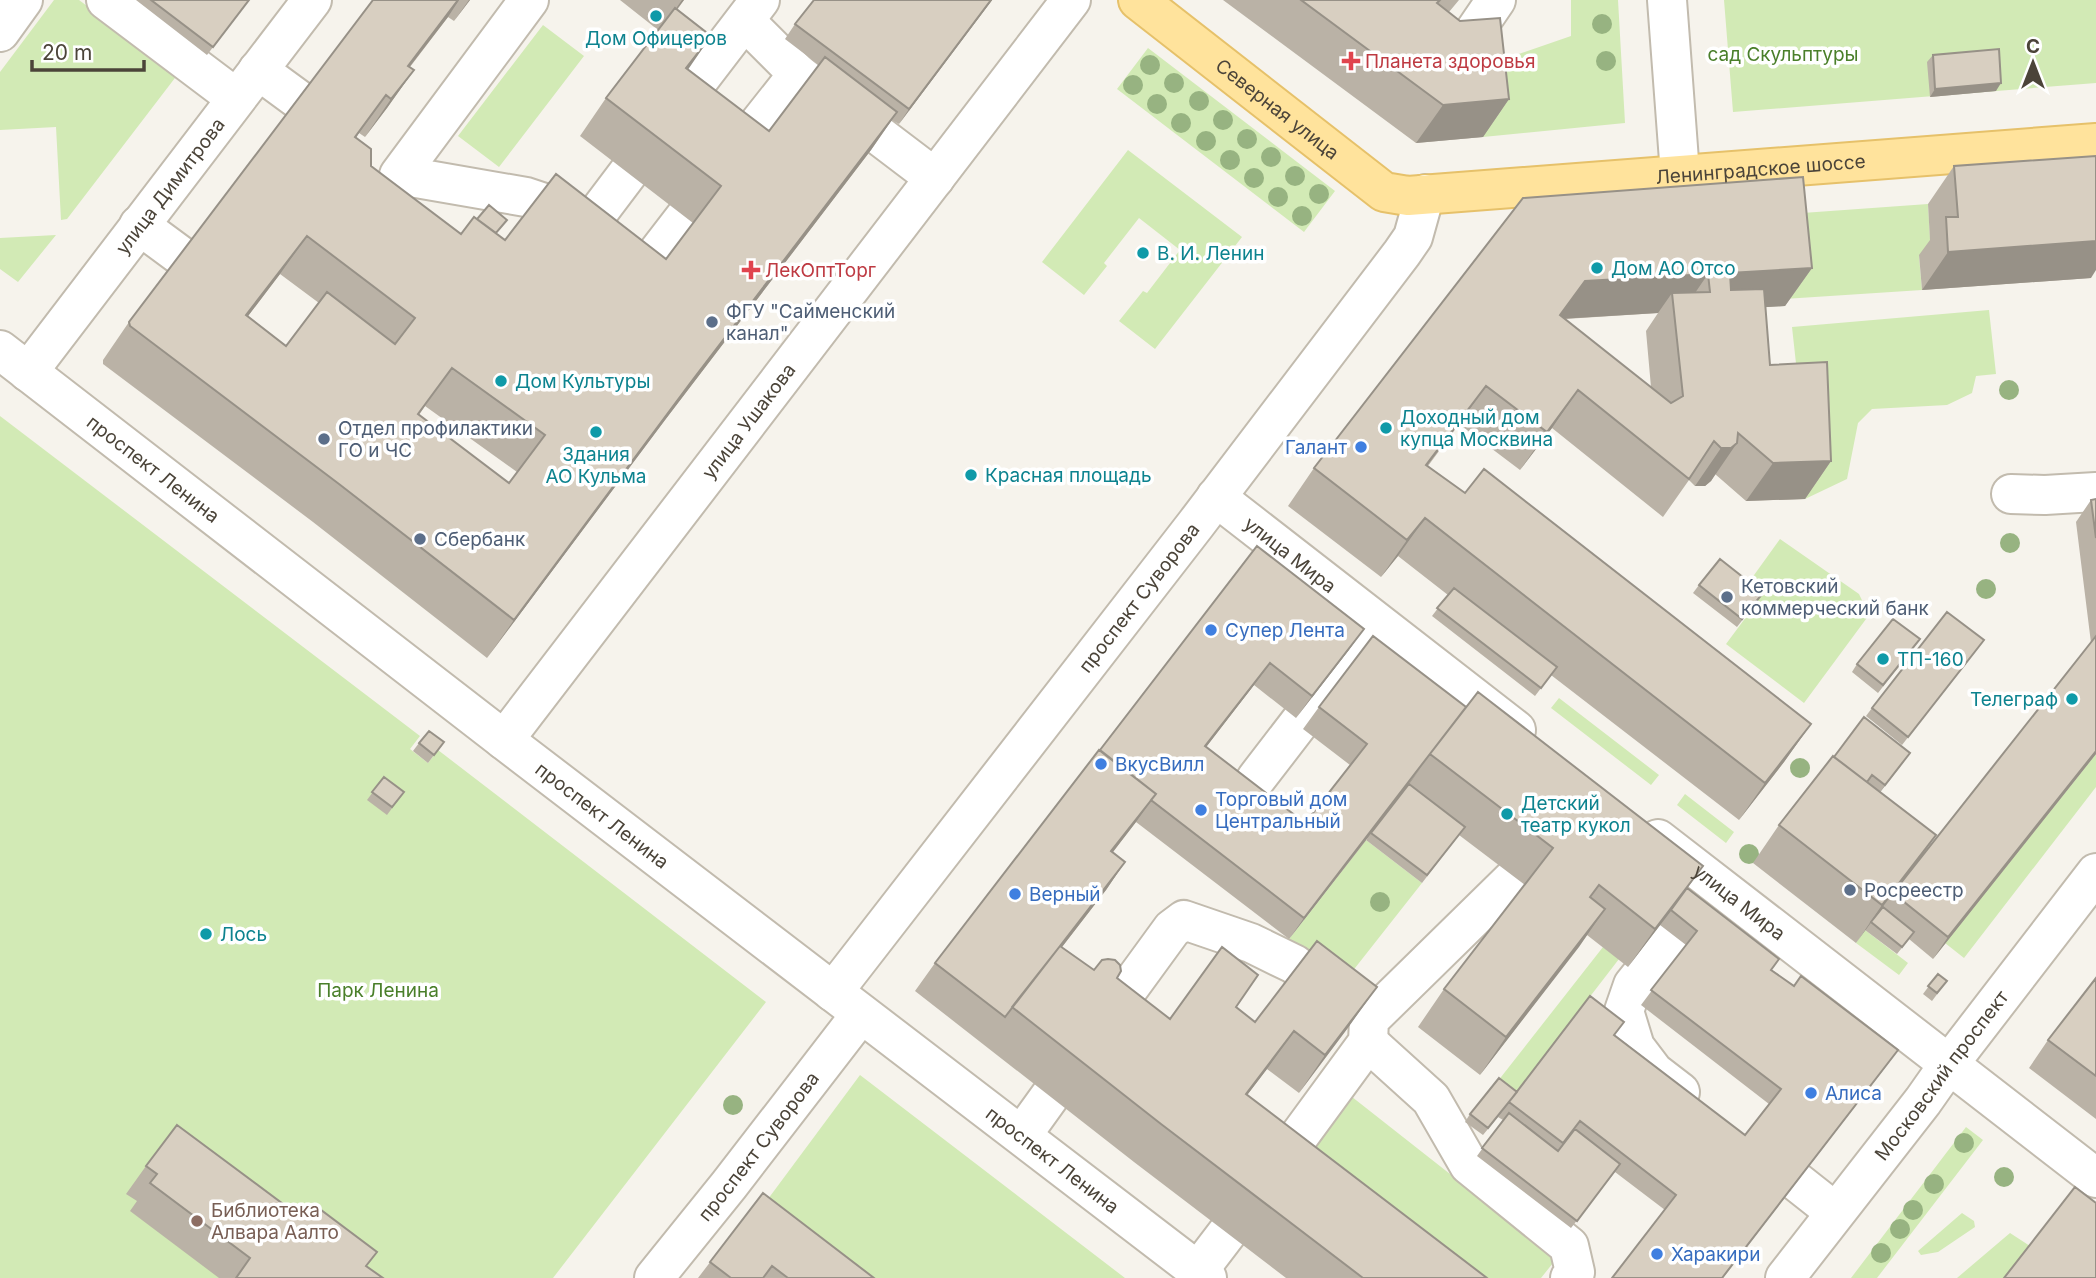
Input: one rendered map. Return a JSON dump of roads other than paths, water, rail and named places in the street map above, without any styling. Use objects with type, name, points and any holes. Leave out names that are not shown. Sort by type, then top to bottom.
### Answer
[{"type":"main road","name":"Северная улица","points":[[1138,0],[1384,192],[1408,196],[1426,194]]},
{"type":"main road","name":"Ленинградское шоссе","points":[[1426,194],[2096,143]]},
{"type":"street","points":[[0,32],[23,0]]},
{"type":"street","points":[[106,0],[247,84],[299,100]]},
{"type":"street","name":"улица Димитрова","points":[[14,361],[139,225],[312,0]]},
{"type":"street","name":"улица Ушакова","points":[[504,740],[1071,0]]},
{"type":"street","points":[[1468,41],[1496,0]]},
{"type":"street","points":[[1667,0],[1680,174]]},
{"type":"street","points":[[518,4],[385,165],[526,197],[573,214],[645,269],[685,217]]},
{"type":"street","points":[[672,115],[753,10],[798,74],[935,178]]},
{"type":"street","points":[[730,160],[798,74]]},
{"type":"street","points":[[589,226],[628,173]]},
{"type":"street","name":"проспект Суворова","points":[[654,1278],[729,1185],[847,1003],[1216,497],[1413,237],[1426,194]]},
{"type":"street","points":[[139,225],[181,256]]},
{"type":"street","name":"проспект Ленина","points":[[14,361],[1202,1275]]},
{"type":"street","points":[[2011,494],[2096,492]]},
{"type":"street","name":"улица Мира","points":[[1216,497],[1546,753]]},
{"type":"street","points":[[1256,779],[1376,623]]},
{"type":"street","name":"улица Мира","points":[[1630,818],[2096,1178]]},
{"type":"street","name":"Московский проспект","points":[[1785,1278],[2096,873]]},
{"type":"street","points":[[1296,1170],[1368,1031],[1515,877]]},
{"type":"street","points":[[1710,1116],[1654,1072],[1635,1047],[1624,1011],[1633,985],[1714,882]]},
{"type":"street","points":[[1102,1025],[1172,929],[1184,920],[1251,943],[1294,964],[1368,1031],[1431,1099],[1469,1165],[1569,1246],[1575,1272],[1570,1278]]},
{"type":"street","points":[[1022,1135],[1050,1096]]},
{"type":"street","points":[[1797,1182],[1835,1212]]},
{"type":"street","points":[[1202,1275],[1227,1233]]},
{"type":"place","name":"Дом Офицеров","points":[[656,16]]},
{"type":"place","name":"Планета здоровья","points":[[1351,61]]},
{"type":"place","name":"В. И. Ленин","points":[[1143,253]]},
{"type":"place","name":"Дом АО Отсо","points":[[1597,268]]},
{"type":"place","name":"ЛекОптТорг","points":[[751,270]]},
{"type":"place","name":"ФГУ \"Сайменский канал\"","points":[[712,322]]},
{"type":"place","name":"Дом Культуры","points":[[501,381]]},
{"type":"place","name":"Доходный дом купца Москвина","points":[[1386,428]]},
{"type":"place","name":"Здания АО Кульма","points":[[596,432]]},
{"type":"place","name":"Отдел профилактики ГО и ЧС","points":[[324,439]]},
{"type":"place","name":"Галант","points":[[1361,447]]},
{"type":"place","name":"Красная площадь","points":[[971,475]]},
{"type":"place","name":"Сбербанк","points":[[420,539]]},
{"type":"place","name":"Кетовский коммерческий банк","points":[[1727,597]]},
{"type":"place","name":"Супер Лента","points":[[1211,630]]},
{"type":"place","name":"ТП-160","points":[[1883,659]]},
{"type":"place","name":"Телеграф","points":[[2072,699]]},
{"type":"place","name":"ВкусВилл","points":[[1101,764]]},
{"type":"place","name":"Торговый дом Центральный","points":[[1201,810]]},
{"type":"place","name":"Детский театр кукол","points":[[1507,814]]},
{"type":"place","name":"Росреестр","points":[[1850,890]]},
{"type":"place","name":"Верный","points":[[1015,894]]},
{"type":"place","name":"Лось","points":[[206,934]]},
{"type":"place","name":"Алиса","points":[[1811,1093]]},
{"type":"place","name":"Библиотека Алвара Аалто","points":[[197,1221]]},
{"type":"place","name":"Харакири","points":[[1657,1254]]},
{"type":"park label","name":"сад Скульптуры","points":[[1783,54]]},
{"type":"park label","name":"Парк Ленина","points":[[378,990]]}]
